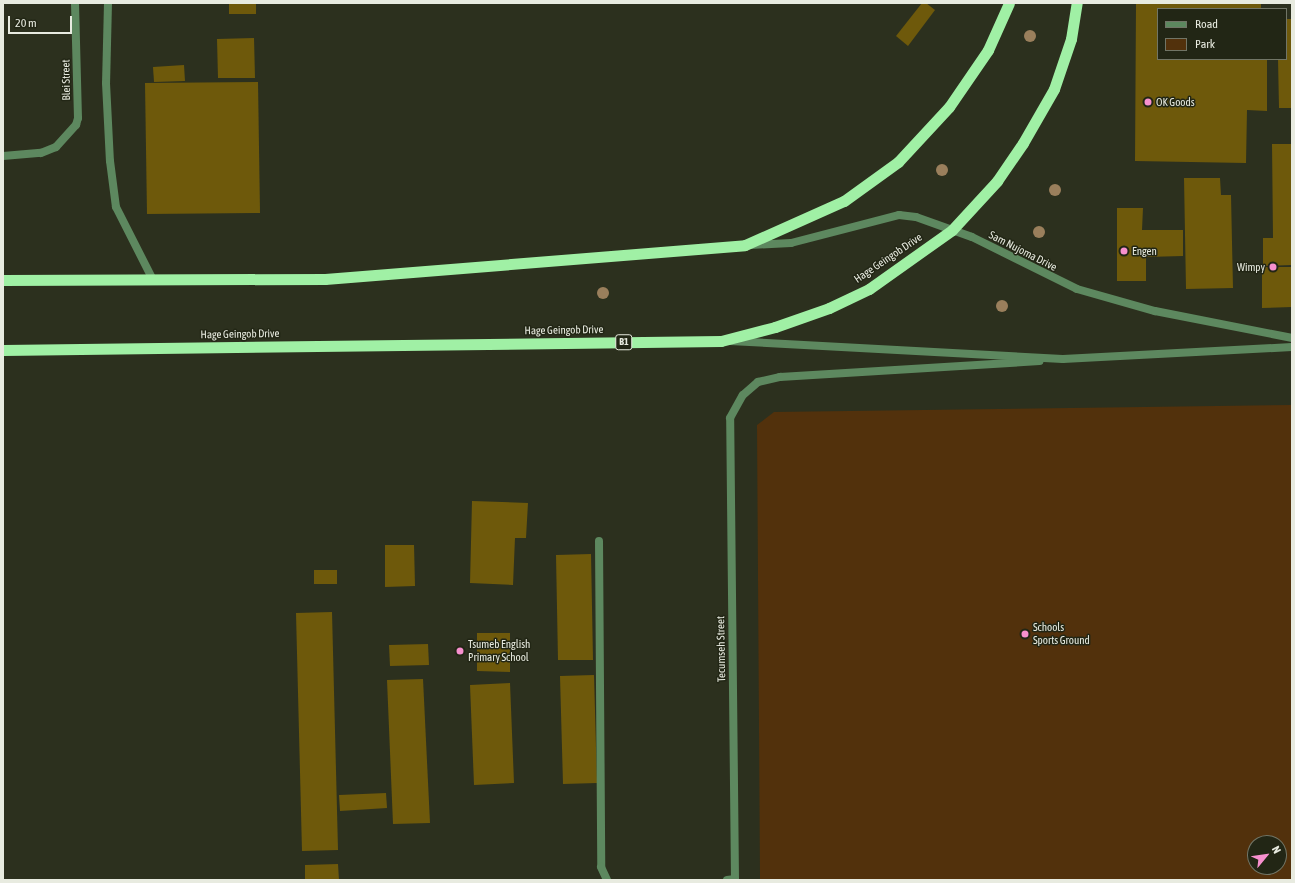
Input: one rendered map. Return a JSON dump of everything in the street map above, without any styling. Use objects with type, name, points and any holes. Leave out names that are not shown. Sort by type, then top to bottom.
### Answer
[{"type":"highway","points":[[3,280],[325,279],[745,245],[844,201],[898,162],[949,107],[988,50],[1009,3]]},
{"type":"highway","name":"Hage Geingob Drive","points":[[3,350],[721,341],[775,327],[829,308],[862,292],[952,230],[997,181],[1023,143],[1054,89],[1071,39],[1077,3]]},
{"type":"street","name":"Blei Street","points":[[3,156],[27,156],[56,147],[68,136],[78,118],[75,3]]},
{"type":"street","points":[[108,3],[106,83],[110,161],[116,207],[153,280]]},
{"type":"street","name":"Sam Nujoma Drive","points":[[745,245],[791,243],[899,215],[916,217],[972,237],[1077,290],[1155,311],[1292,338]]},
{"type":"street","points":[[721,341],[1063,359],[1292,347]]},
{"type":"street","name":"Tecumseh Street","points":[[732,880],[730,418],[743,395],[758,382],[780,377],[1063,359]]},
{"type":"street","points":[[599,541],[602,867],[607,880]]},
{"type":"green space","name":"Schools Sports Ground","points":[[1292,405],[1292,880],[760,880],[757,425],[774,412]]},
{"type":"building","points":[[229,3],[256,3],[256,14],[229,14]]},
{"type":"building","points":[[922,3],[926,3],[935,10],[908,46],[896,36]]},
{"type":"building","points":[[1136,3],[1261,3],[1261,8],[1157,8],[1157,60],[1267,60],[1267,111],[1247,110],[1246,163],[1135,161]]},
{"type":"building","points":[[1287,19],[1292,19],[1292,108],[1279,108],[1278,60],[1287,60]]},
{"type":"building","points":[[254,38],[255,78],[218,78],[217,39]]},
{"type":"building","points":[[184,65],[185,81],[154,82],[153,67]]},
{"type":"building","points":[[258,82],[260,213],[147,214],[145,83]]},
{"type":"building","points":[[1272,144],[1292,144],[1292,265],[1263,266],[1263,238],[1273,238]]},
{"type":"building","points":[[1184,178],[1220,178],[1221,195],[1231,195],[1233,288],[1186,289]]},
{"type":"building","points":[[1117,208],[1143,208],[1142,230],[1183,230],[1183,256],[1146,257],[1146,281],[1117,281]]},
{"type":"building","points":[[1262,267],[1292,267],[1292,307],[1262,308]]},
{"type":"building","points":[[472,501],[528,503],[526,538],[515,538],[513,585],[470,583]]},
{"type":"building","points":[[385,545],[414,545],[415,586],[385,587]]},
{"type":"building","points":[[591,554],[593,660],[558,660],[556,555]]},
{"type":"building","points":[[314,570],[337,570],[337,584],[314,584]]},
{"type":"building","points":[[332,612],[338,850],[302,851],[296,613]]},
{"type":"building","points":[[477,633],[510,633],[510,672],[477,671]]},
{"type":"building","points":[[428,644],[429,665],[390,666],[389,645]]},
{"type":"building","points":[[594,675],[597,783],[563,784],[560,676]]},
{"type":"building","points":[[423,679],[430,823],[393,824],[387,680]]},
{"type":"building","points":[[510,683],[514,783],[474,785],[470,685]]},
{"type":"building","points":[[386,793],[387,808],[340,811],[339,795]]},
{"type":"building","points":[[338,864],[339,880],[305,880],[305,865]]},
{"type":"place","name":"OK Goods","points":[[1148,102]]},
{"type":"place","name":"Engen","points":[[1124,251]]},
{"type":"place","name":"Wimpy","points":[[1273,267]]},
{"type":"place","name":"Schools Sports Ground","points":[[1025,634]]},
{"type":"place","name":"Tsumeb English Primary School","points":[[460,651]]}]
